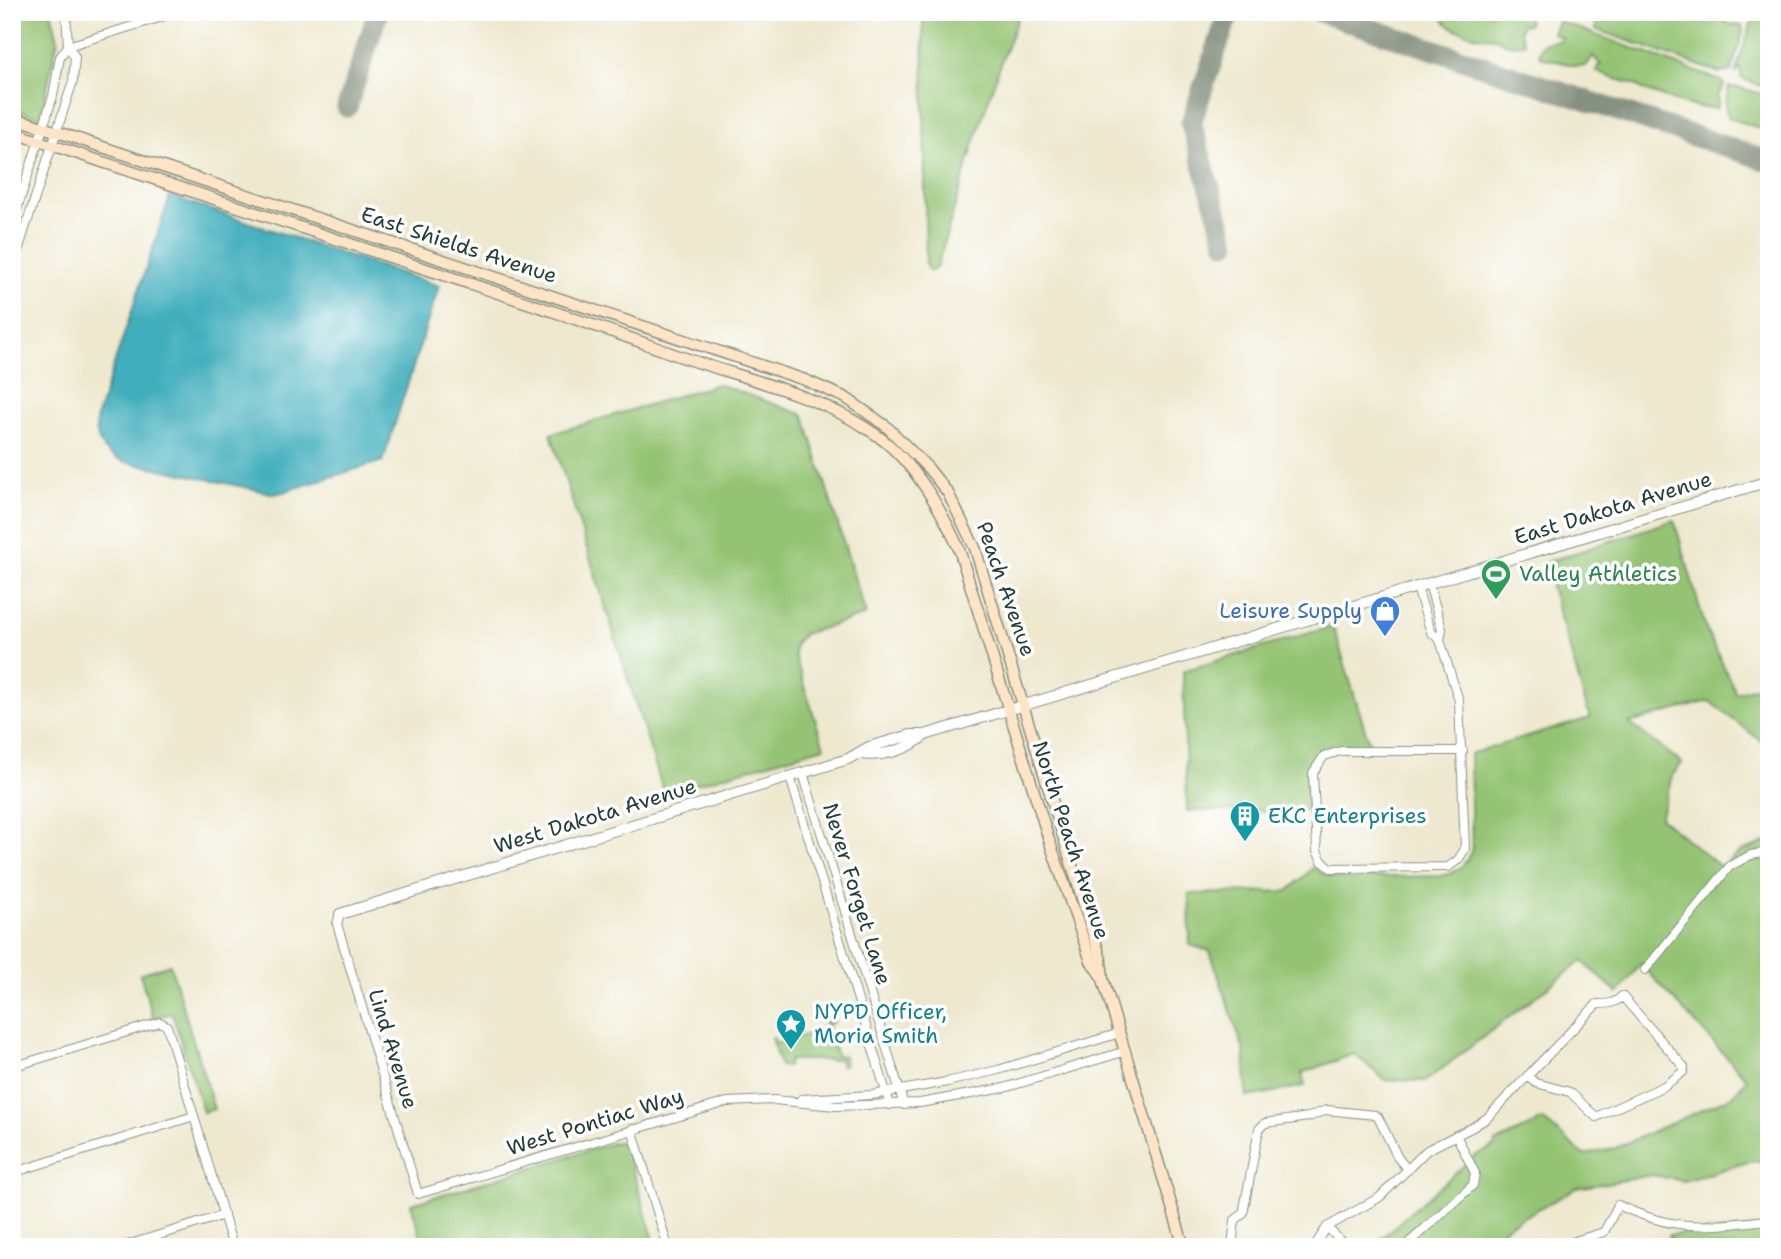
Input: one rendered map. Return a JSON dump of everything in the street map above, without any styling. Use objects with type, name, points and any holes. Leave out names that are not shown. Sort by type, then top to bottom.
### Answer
[{"type":"main road","name":"East Shields Avenue","points":[[12,117],[774,370],[846,398],[886,426]]},
{"type":"main road","name":"East Shields Avenue","points":[[12,132],[587,322],[682,357],[800,395],[837,411],[877,435],[919,477],[947,523],[959,549],[993,660]]},
{"type":"main road","points":[[769,385],[774,370]]},
{"type":"main road","name":"Peach Avenue","points":[[886,426],[928,468],[948,494],[964,522],[983,573],[1024,706]]},
{"type":"main road","name":"Peach Avenue","points":[[993,660],[1009,711]]},
{"type":"main road","name":"North Peach Avenue","points":[[1024,706],[1184,1247]]},
{"type":"main road","name":"North Peach Avenue","points":[[1009,711],[1049,840],[1091,961],[1103,979]]},
{"type":"street","points":[[12,269],[69,95],[75,57],[68,46],[66,12]]},
{"type":"street","points":[[12,225],[55,88],[60,57],[68,46],[178,12]]},
{"type":"street","name":"East Dakota Avenue","points":[[1024,706],[1769,481]]},
{"type":"street","points":[[1429,584],[1442,629],[1440,640],[1460,701],[1463,751],[1465,849],[1458,860],[1448,867],[1331,869],[1322,861],[1317,851],[1313,773],[1324,756],[1341,751],[1463,751]]},
{"type":"street","points":[[1417,588],[1431,632],[1440,640]]},
{"type":"street","name":"West Dakota Avenue","points":[[340,914],[860,754],[876,756],[914,744],[925,735],[1024,706]]},
{"type":"street","name":"Never Forget Lane","points":[[803,773],[904,1105]]},
{"type":"street","name":"Never Forget Lane","points":[[790,777],[890,1105]]},
{"type":"street","points":[[1645,970],[1730,866],[1751,855],[1769,852]]},
{"type":"street","name":"Lind Avenue","points":[[340,914],[337,924],[418,1194]]},
{"type":"street","points":[[1314,1247],[1328,1227],[1380,1197],[1427,1150],[1481,1123],[1592,1006],[1610,1004],[1622,996],[1682,1062],[1683,1072],[1664,1086],[1596,1116],[1570,1092],[1536,1083],[1527,1076]]},
{"type":"street","points":[[12,1067],[164,1023],[233,1247]]},
{"type":"street","name":"West Pontiac Way","points":[[418,1194],[727,1102],[886,1093],[998,1070],[1120,1032]]},
{"type":"street","name":"West Pontiac Way","points":[[784,1100],[836,1106],[904,1105],[981,1094],[1125,1051]]},
{"type":"street","points":[[1232,1247],[1235,1220],[1242,1214],[1259,1129],[1265,1123],[1309,1117],[1326,1110],[1375,1115],[1398,1158],[1408,1170]]},
{"type":"street","points":[[12,1173],[194,1116]]},
{"type":"street","points":[[632,1129],[668,1247]]},
{"type":"street","points":[[1404,1247],[1474,1185],[1475,1173],[1456,1135]]},
{"type":"street","points":[[1556,1247],[1604,1232],[1618,1205],[1656,1221],[1681,1226],[1769,1220]]},
{"type":"street","points":[[121,1247],[224,1215]]},
{"type":"street","points":[[1328,1227],[1346,1247]]},
{"type":"green space","points":[[12,12],[51,12],[58,39],[40,118],[12,108]]},
{"type":"green space","points":[[926,12],[1020,12],[986,107],[937,267],[932,271],[928,270],[926,264],[923,22]]},
{"type":"green space","points":[[1450,12],[1526,12],[1529,22],[1527,25],[1522,24],[1520,31],[1524,43],[1510,44],[1497,38],[1460,31],[1443,19],[1445,13],[1449,15]]},
{"type":"green space","points":[[1599,12],[1721,12],[1720,15],[1728,24],[1742,26],[1743,32],[1731,71],[1720,73],[1595,29]]},
{"type":"green space","points":[[1769,12],[1769,89],[1741,78],[1740,67],[1735,73],[1754,16],[1748,14]]},
{"type":"green space","points":[[1558,21],[1722,81],[1724,85],[1717,94],[1719,101],[1716,109],[1678,102],[1602,74],[1596,71],[1601,65],[1593,56],[1586,66],[1541,57],[1539,54],[1542,44],[1562,38],[1553,33]]},
{"type":"green space","points":[[1729,87],[1769,96],[1766,98],[1769,100],[1769,131],[1729,118],[1725,106]]},
{"type":"green space","points":[[718,384],[804,415],[866,615],[804,634],[795,643],[794,654],[824,747],[664,793],[551,434]]},
{"type":"green space","points":[[1674,520],[1706,629],[1736,693],[1769,683],[1769,747],[1709,701],[1629,723],[1682,763],[1672,776],[1660,818],[1721,867],[1742,851],[1769,841],[1769,1160],[1748,1162],[1684,1181],[1653,1175],[1577,1188],[1512,1223],[1481,1247],[1371,1247],[1476,1155],[1543,1120],[1584,1155],[1613,1149],[1731,1097],[1747,1079],[1641,964],[1618,993],[1582,961],[1426,1081],[1385,1080],[1354,1054],[1302,1073],[1305,1086],[1247,1097],[1244,1051],[1210,951],[1190,945],[1189,894],[1288,891],[1314,867],[1334,878],[1440,876],[1461,867],[1472,848],[1470,754],[1590,718],[1544,563]]},
{"type":"green space","points":[[1333,626],[1370,746],[1323,750],[1316,756],[1308,775],[1307,810],[1187,811],[1183,671]]},
{"type":"green space","points":[[170,964],[214,1109],[203,1112],[172,1013],[153,1018],[140,974]]},
{"type":"green space","points":[[832,1018],[834,1022],[827,1025],[837,1057],[844,1056],[845,1065],[840,1066],[840,1060],[789,1060],[788,1067],[780,1066],[771,1038],[774,1038],[776,1044],[825,1029],[825,1021]]},
{"type":"green space","points":[[621,1142],[626,1148],[656,1247],[424,1247],[411,1204]]},
{"type":"green space","points":[[1769,1227],[1769,1247],[1671,1247],[1669,1235]]},
{"type":"water","points":[[170,196],[439,286],[383,461],[276,494],[123,461],[104,449],[96,431],[97,416]]},
{"type":"taxiway","points":[[347,107],[378,12]]},
{"type":"taxiway","points":[[1226,243],[1191,123],[1229,12]]},
{"type":"taxiway","points":[[1320,12],[1769,161]]},
{"type":"place","name":"Valley Athletics","points":[[1496,601]]},
{"type":"place","name":"Leisure Supply","points":[[1385,638]]},
{"type":"place","name":"EKC Enterprises","points":[[1245,843]]},
{"type":"place","name":"NYPD Officer, Moria Smith","points":[[791,1051]]}]
